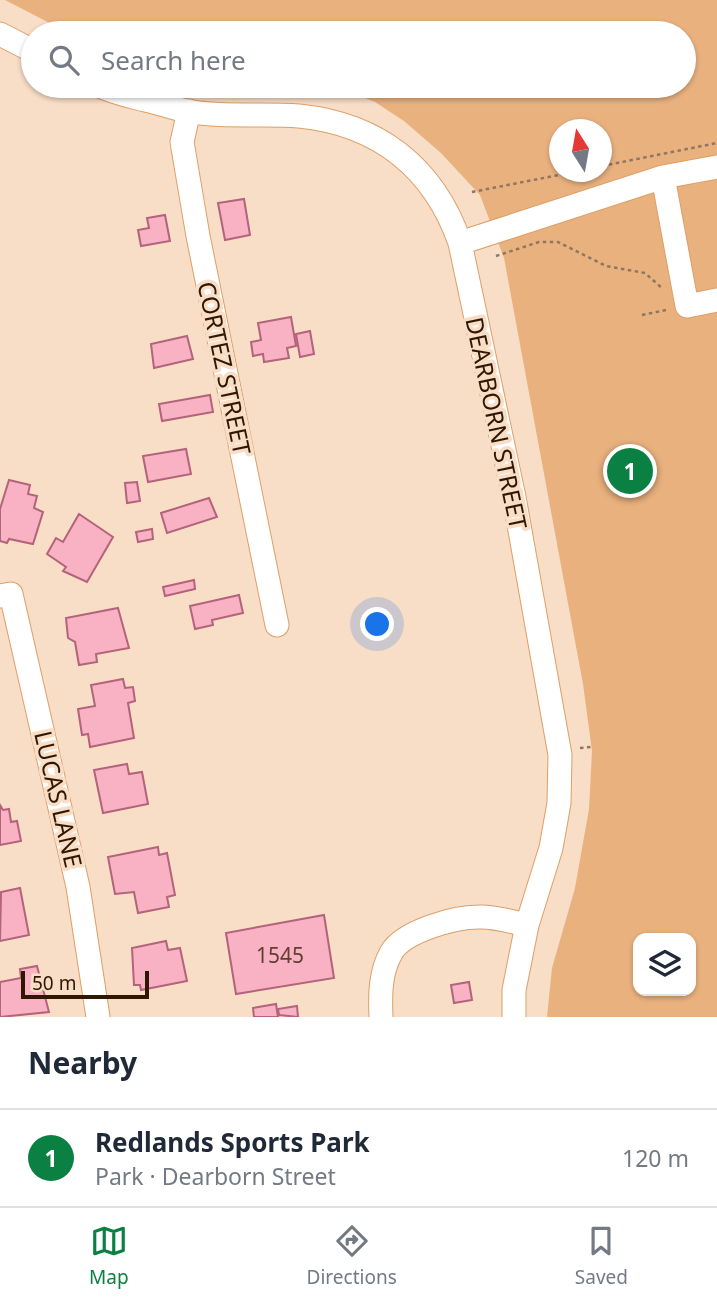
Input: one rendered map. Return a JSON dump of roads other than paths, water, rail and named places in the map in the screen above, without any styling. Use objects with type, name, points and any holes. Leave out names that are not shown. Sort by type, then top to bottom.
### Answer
[{"type":"street","points":[[0,34],[21,45]]},
{"type":"street","name":"DEARBORN STREET","points":[[142,98],[188,111],[301,116],[364,132],[388,145],[435,189],[450,214],[460,243],[514,497],[560,755],[559,803],[551,848],[527,925],[514,990],[514,1017]]},
{"type":"street","name":"CORTEZ STREET","points":[[188,111],[182,142],[184,156],[277,625]]},
{"type":"street","points":[[460,243],[663,177],[717,167]]},
{"type":"street","points":[[663,177],[687,306],[717,300]]},
{"type":"street","name":"LUCAS LANE","points":[[0,596],[11,594],[26,655],[78,887],[98,1017]]},
{"type":"street","points":[[381,1017],[384,970],[392,950],[406,939],[430,927],[463,918],[481,916],[527,925]]},
{"type":"place","name":"Redlands Sports Park","points":[[630,471]]}]
